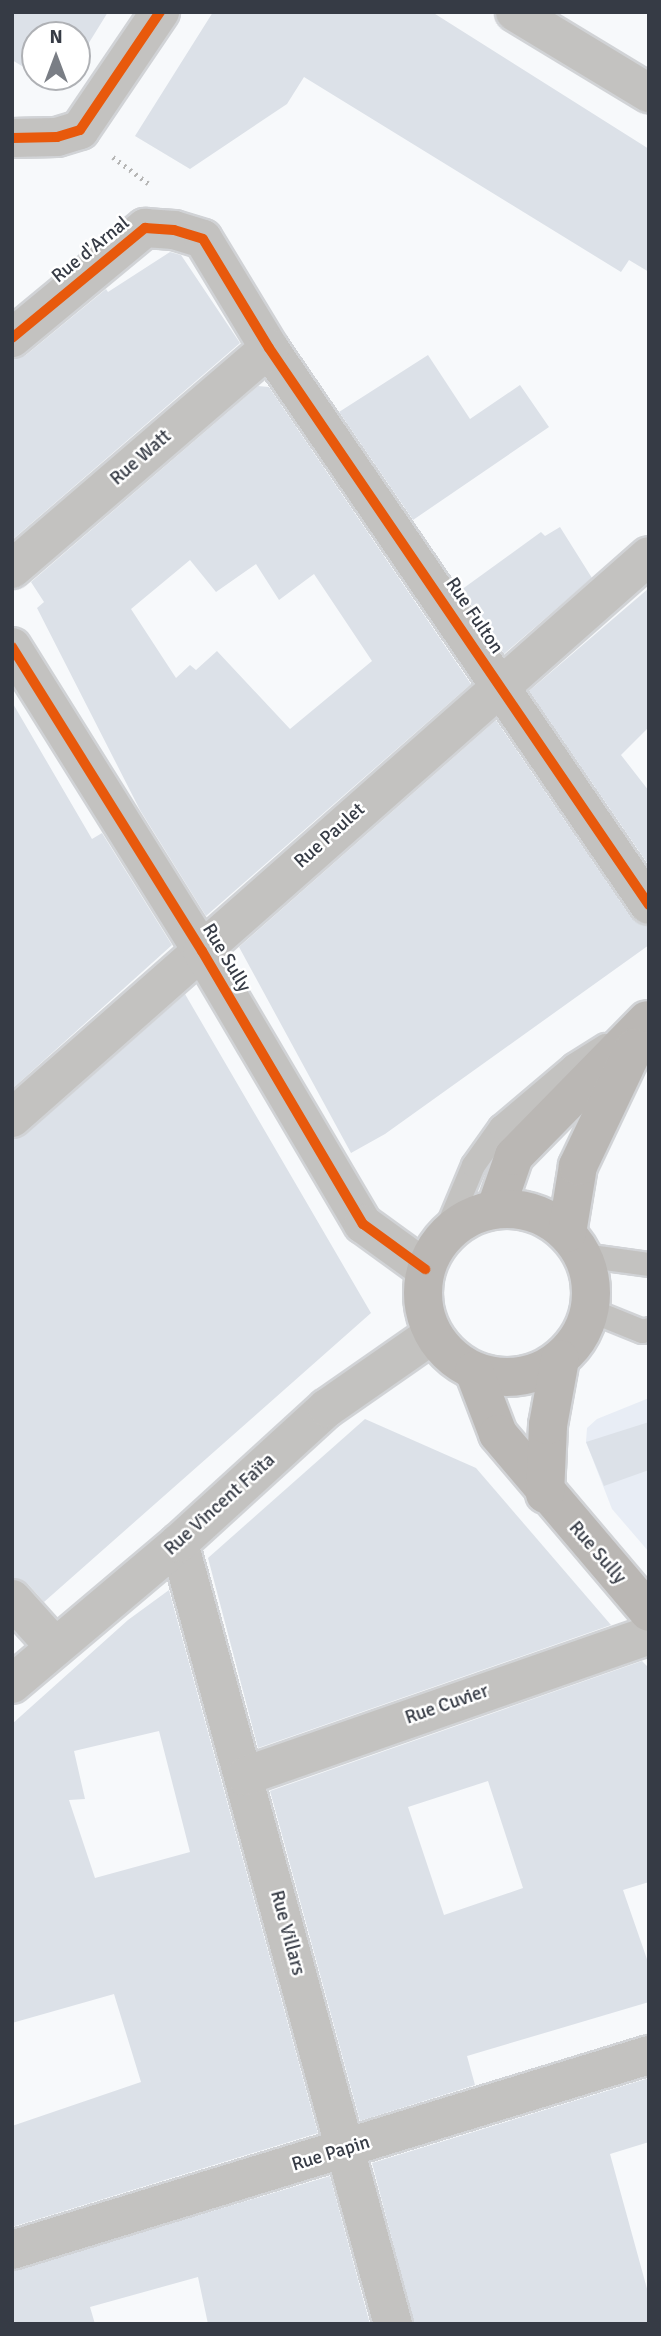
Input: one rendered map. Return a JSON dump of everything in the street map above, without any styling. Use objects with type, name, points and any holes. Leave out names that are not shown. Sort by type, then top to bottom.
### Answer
[{"type":"main road","points":[[496,1208],[514,1156],[648,1019]]},
{"type":"main road","points":[[575,1244],[534,1213],[496,1208],[457,1224],[433,1254],[424,1313],[433,1334],[458,1362],[474,1371],[503,1378],[534,1373],[560,1359],[584,1328],[590,1310],[591,1282],[575,1244],[578,1166],[648,1019]]},
{"type":"main road","points":[[545,1494],[548,1425],[560,1359]]},
{"type":"main road","name":"Rue Sully","points":[[474,1371],[498,1434],[545,1494],[649,1612]]},
{"type":"street","points":[[12,138],[57,137],[80,130],[160,12]]},
{"type":"street","points":[[514,12],[649,93]]},
{"type":"street","name":"Rue d'Arnal","points":[[12,338],[145,228],[174,230],[203,239],[269,348]]},
{"type":"street","name":"Rue Watt","points":[[12,569],[269,348]]},
{"type":"street","name":"Rue Fulton","points":[[269,348],[649,905]]},
{"type":"street","name":"Rue Paulet","points":[[12,1118],[649,556]]},
{"type":"street","name":"Rue Sully","points":[[12,647],[202,951],[363,1224],[433,1254]]},
{"type":"street","name":"Rue Vincent Faïta","points":[[12,1684],[179,1543],[327,1408],[433,1334]]},
{"type":"street","name":"Rue Villars","points":[[179,1543],[393,2324]]},
{"type":"street","points":[[12,1599],[55,1647]]},
{"type":"street","name":"Rue Cuvier","points":[[244,1776],[649,1635]]},
{"type":"street","name":"Rue Papin","points":[[12,2250],[346,2150],[649,2055]]},
{"type":"lane","points":[[433,1254],[472,1165],[500,1127],[573,1065],[648,1019]]},
{"type":"lane","points":[[575,1244],[649,1264]]},
{"type":"lane","points":[[590,1310],[642,1331],[649,1329]]},
{"type":"path","points":[[115,159],[139,175]]},
{"type":"shaded area","points":[[649,1398],[649,1552],[612,1509],[586,1442],[587,1428],[597,1419]]},
{"type":"building","points":[[12,12],[108,12],[91,39],[91,21],[21,21],[21,65],[12,60]]},
{"type":"building","points":[[213,12],[432,12],[649,149],[649,272],[629,260],[621,272],[304,77],[287,104],[190,169],[135,136]]},
{"type":"building","points":[[170,252],[181,255],[240,343],[12,540],[12,359],[26,355],[106,289],[108,292]]},
{"type":"building","points":[[428,355],[470,419],[520,385],[549,427],[413,520],[339,412]]},
{"type":"building","points":[[258,386],[269,387],[471,684],[206,916],[140,810],[37,608],[44,602],[31,582]],"holes":[[[190,560],[216,592],[256,564],[279,600],[314,574],[372,661],[290,729],[217,651],[196,670],[190,665],[176,678],[131,609]]]},
{"type":"building","points":[[560,527],[592,578],[504,654],[461,590],[541,532],[545,536]]},
{"type":"building","points":[[649,588],[649,727],[621,755],[649,791],[649,866],[529,691]]},
{"type":"building","points":[[12,702],[92,839],[102,833],[172,945],[12,1089]]},
{"type":"building","points":[[496,720],[631,917],[649,927],[649,945],[385,1134],[351,1153],[239,947]]},
{"type":"building","points":[[185,994],[371,1313],[44,1602],[28,1584],[12,1578],[12,1139],[26,1134]]},
{"type":"building","points":[[365,1419],[476,1468],[611,1625],[258,1748],[208,1558]]},
{"type":"building","points":[[649,1422],[649,1470],[604,1486],[586,1442]]},
{"type":"building","points":[[169,1590],[318,2133],[12,2227],[12,2126],[141,2082],[114,1994],[12,2023],[12,1724],[128,1620]],"holes":[[[159,1731],[190,1852],[95,1878],[69,1800],[85,1799],[74,1751]]]},
{"type":"building","points":[[642,1661],[649,1668],[649,1882],[623,1890],[649,1965],[649,2002],[467,2056],[475,2085],[360,2121],[270,1791]],"holes":[[[488,1781],[523,1888],[444,1915],[408,1807]]]},
{"type":"building","points":[[649,2078],[649,2142],[610,2154],[649,2296],[649,2324],[414,2324],[372,2163]]},
{"type":"building","points":[[330,2176],[370,2324],[208,2324],[198,2277],[90,2307],[95,2324],[12,2324],[12,2271]]},
{"type":"cycle path","points":[[12,138],[57,137],[80,130],[160,12]]},
{"type":"cycle path","points":[[12,338],[145,228],[174,230],[203,239],[269,348],[649,905]]},
{"type":"cycle path","points":[[12,647],[202,951],[363,1224],[425,1269]]}]
